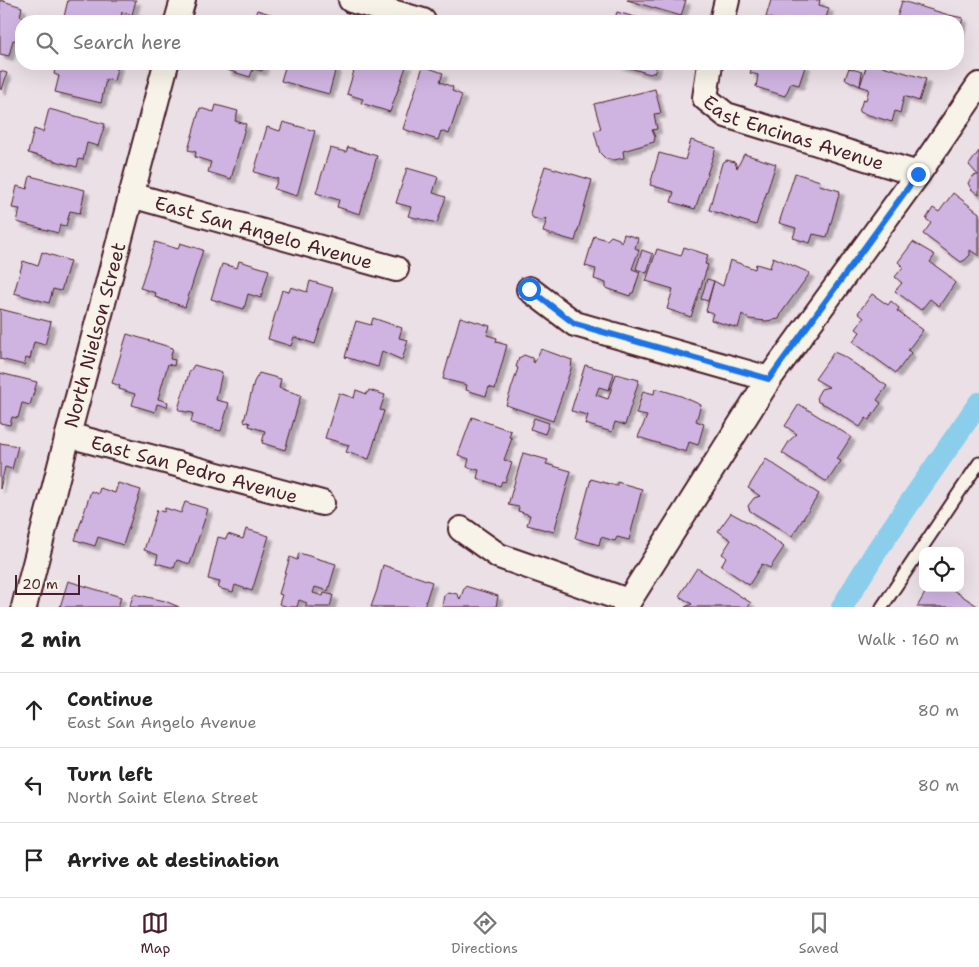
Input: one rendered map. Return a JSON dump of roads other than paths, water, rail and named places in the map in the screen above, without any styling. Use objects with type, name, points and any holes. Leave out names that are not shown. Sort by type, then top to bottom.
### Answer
[{"type":"street","points":[[179,15],[183,0]]},
{"type":"street","points":[[351,0],[402,15]]},
{"type":"street","points":[[723,15],[727,0]]},
{"type":"street","name":"North Nielson Street","points":[[24,607],[164,70]]},
{"type":"street","name":"East Encinas Avenue","points":[[709,70],[705,98],[726,115],[918,174]]},
{"type":"street","points":[[461,529],[499,556],[627,604],[769,379],[918,174],[979,85]]},
{"type":"street","name":"East San Angelo Avenue","points":[[131,195],[396,269]]},
{"type":"street","points":[[529,289],[575,324],[769,379]]},
{"type":"street","name":"East San Pedro Avenue","points":[[68,435],[322,504]]},
{"type":"lane","points":[[882,607],[979,463]]},
{"type":"waterway","points":[[842,607],[877,550],[979,403]]}]
